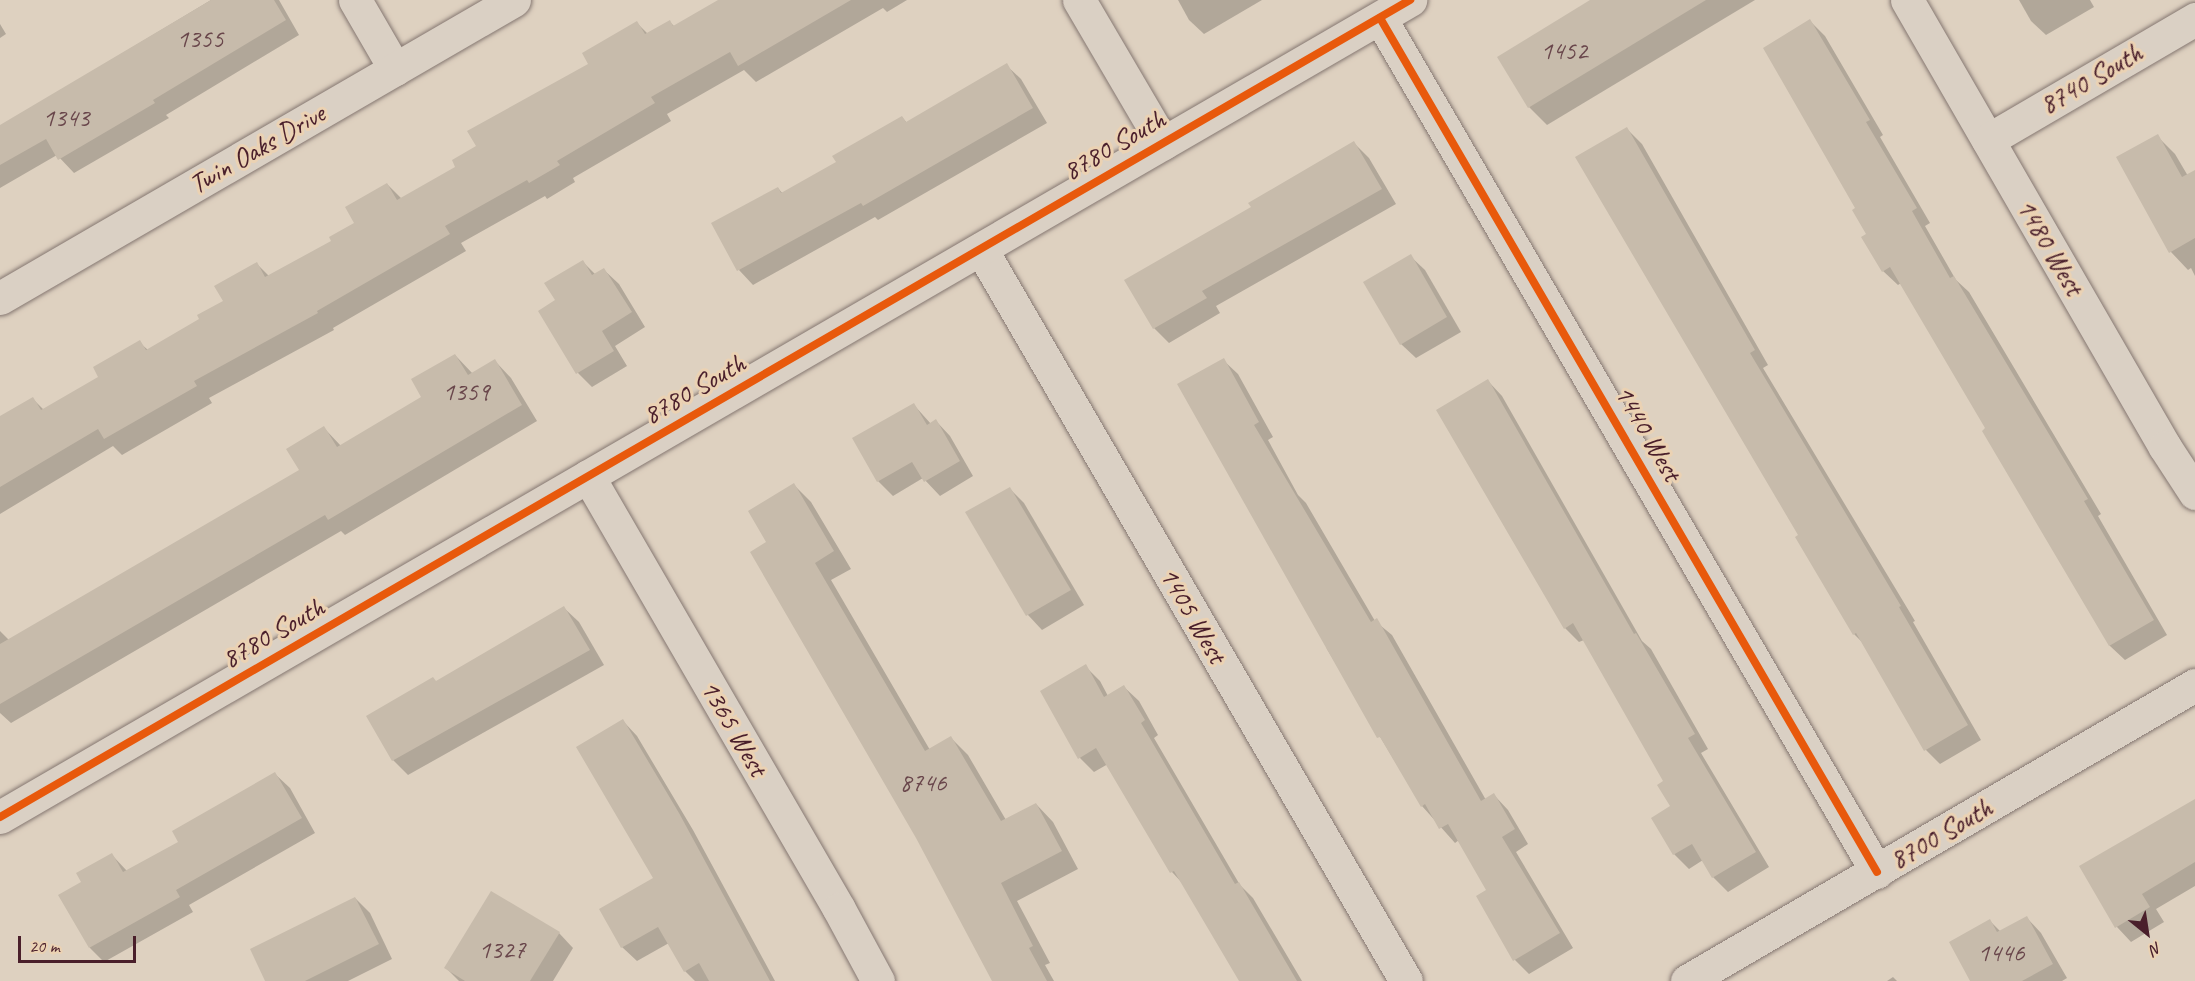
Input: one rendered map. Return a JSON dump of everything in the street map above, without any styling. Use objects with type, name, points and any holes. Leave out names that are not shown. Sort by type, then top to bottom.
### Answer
[{"type":"street","points":[[355,0],[395,69]]},
{"type":"street","name":"Twin Oaks Drive","points":[[0,298],[513,0]]},
{"type":"street","points":[[1079,0],[1163,143]]},
{"type":"street","name":"8780 South","points":[[0,817],[1410,0]]},
{"type":"street","name":"1480 West","points":[[1907,0],[2165,447],[2195,494]]},
{"type":"street","name":"1440 West","points":[[1380,18],[1877,872]]},
{"type":"street","name":"8740 South","points":[[1988,140],[2195,19]]},
{"type":"street","name":"1405 West","points":[[981,249],[1406,981]]},
{"type":"street","name":"1365 West","points":[[588,476],[839,909],[878,981]]},
{"type":"street","name":"8700 South","points":[[1687,981],[2195,685]]},
{"type":"building","points":[[211,0],[274,0],[286,20],[153,100],[155,103],[58,160],[46,139],[0,165],[0,125]]},
{"type":"building","points":[[718,0],[851,0],[738,66],[730,52],[651,97],[655,103],[557,161],[560,165],[529,183],[527,180],[445,226],[450,234],[317,311],[318,313],[194,381],[197,386],[104,439],[98,429],[0,487],[0,416],[33,397],[41,410],[98,377],[93,367],[140,340],[146,350],[199,319],[197,315],[223,301],[214,286],[257,262],[265,277],[331,241],[329,237],[354,223],[345,207],[387,183],[397,200],[455,167],[452,160],[476,146],[467,131],[588,64],[582,53],[637,21],[645,34],[670,20],[673,26]]},
{"type":"building","points":[[1590,0],[1706,0],[1528,108],[1497,57]]},
{"type":"building","points":[[1810,19],[1870,120],[1866,122],[1917,208],[1912,211],[1950,278],[1954,276],[2088,499],[2084,501],[2154,620],[2109,646],[1982,431],[1985,428],[1890,267],[1882,272],[1861,237],[1866,234],[1852,210],[1855,208],[1763,48]]},
{"type":"building","points":[[1007,63],[1033,108],[863,206],[861,203],[737,271],[711,223],[778,187],[781,193],[836,162],[832,156],[902,116],[906,122]]},
{"type":"building","points":[[1627,127],[1755,350],[1750,353],[1901,606],[1899,607],[1968,725],[1924,751],[1856,633],[1853,635],[1795,537],[1798,535],[1575,157]]},
{"type":"building","points":[[2158,134],[2182,177],[2195,170],[2195,238],[2169,253],[2116,157]]},
{"type":"building","points":[[1354,141],[1382,189],[1202,291],[1207,298],[1153,329],[1124,280],[1251,207],[1248,203]]},
{"type":"building","points":[[1411,254],[1447,317],[1400,345],[1363,282]]},
{"type":"building","points":[[583,260],[592,275],[604,268],[632,312],[602,331],[614,351],[576,374],[538,311],[555,300],[544,283]]},
{"type":"building","points":[[455,354],[468,375],[495,359],[522,405],[328,520],[325,515],[0,704],[0,644],[299,470],[286,449],[324,426],[337,447],[421,397],[411,379]]},
{"type":"building","points":[[1224,358],[1259,422],[1254,425],[1371,622],[1377,618],[1481,801],[1494,793],[1515,829],[1502,837],[1560,933],[1513,961],[1476,896],[1486,890],[1448,824],[1439,829],[1425,804],[1421,807],[1380,737],[1377,738],[1177,384]]},
{"type":"building","points":[[1488,379],[1634,634],[1636,633],[1695,734],[1688,738],[1756,852],[1712,878],[1692,844],[1673,855],[1651,818],[1670,806],[1657,785],[1663,781],[1573,623],[1564,629],[1436,410]]},
{"type":"building","points":[[914,403],[927,425],[936,419],[960,461],[924,482],[912,462],[877,482],[852,438]]},
{"type":"building","points":[[794,483],[834,551],[815,563],[925,751],[951,736],[1001,821],[1036,803],[1062,851],[1001,883],[1033,946],[1029,948],[1047,981],[992,981],[916,838],[750,552],[766,542],[748,511]]},
{"type":"building","points":[[1010,487],[1071,590],[1026,616],[965,512]]},
{"type":"building","points":[[564,606],[590,650],[392,761],[366,716],[433,677],[436,681]]},
{"type":"building","points":[[1086,664],[1104,697],[1124,685],[1145,720],[1141,723],[1235,884],[1239,882],[1297,981],[1239,981],[1174,871],[1170,873],[1096,748],[1078,759],[1040,691]]},
{"type":"building","points":[[623,719],[679,813],[770,981],[709,981],[699,963],[684,972],[658,927],[621,948],[599,909],[653,878],[576,747]]},
{"type":"building","points":[[275,772],[302,818],[176,890],[180,897],[89,948],[58,895],[81,882],[76,873],[112,853],[123,872],[178,842],[172,831]]},
{"type":"building","points":[[2195,799],[2195,862],[2142,894],[2150,907],[2115,928],[2079,866]]},
{"type":"building","points":[[491,891],[560,932],[530,981],[465,981],[444,968]]},
{"type":"building","points":[[355,897],[379,944],[305,981],[265,981],[250,949]]},
{"type":"building","points":[[2027,916],[2053,964],[2022,981],[1970,981],[1949,942],[1990,919],[1997,932]]},
{"type":"cycle path","points":[[0,817],[1410,0]]},
{"type":"cycle path","points":[[1380,18],[1877,872]]}]
